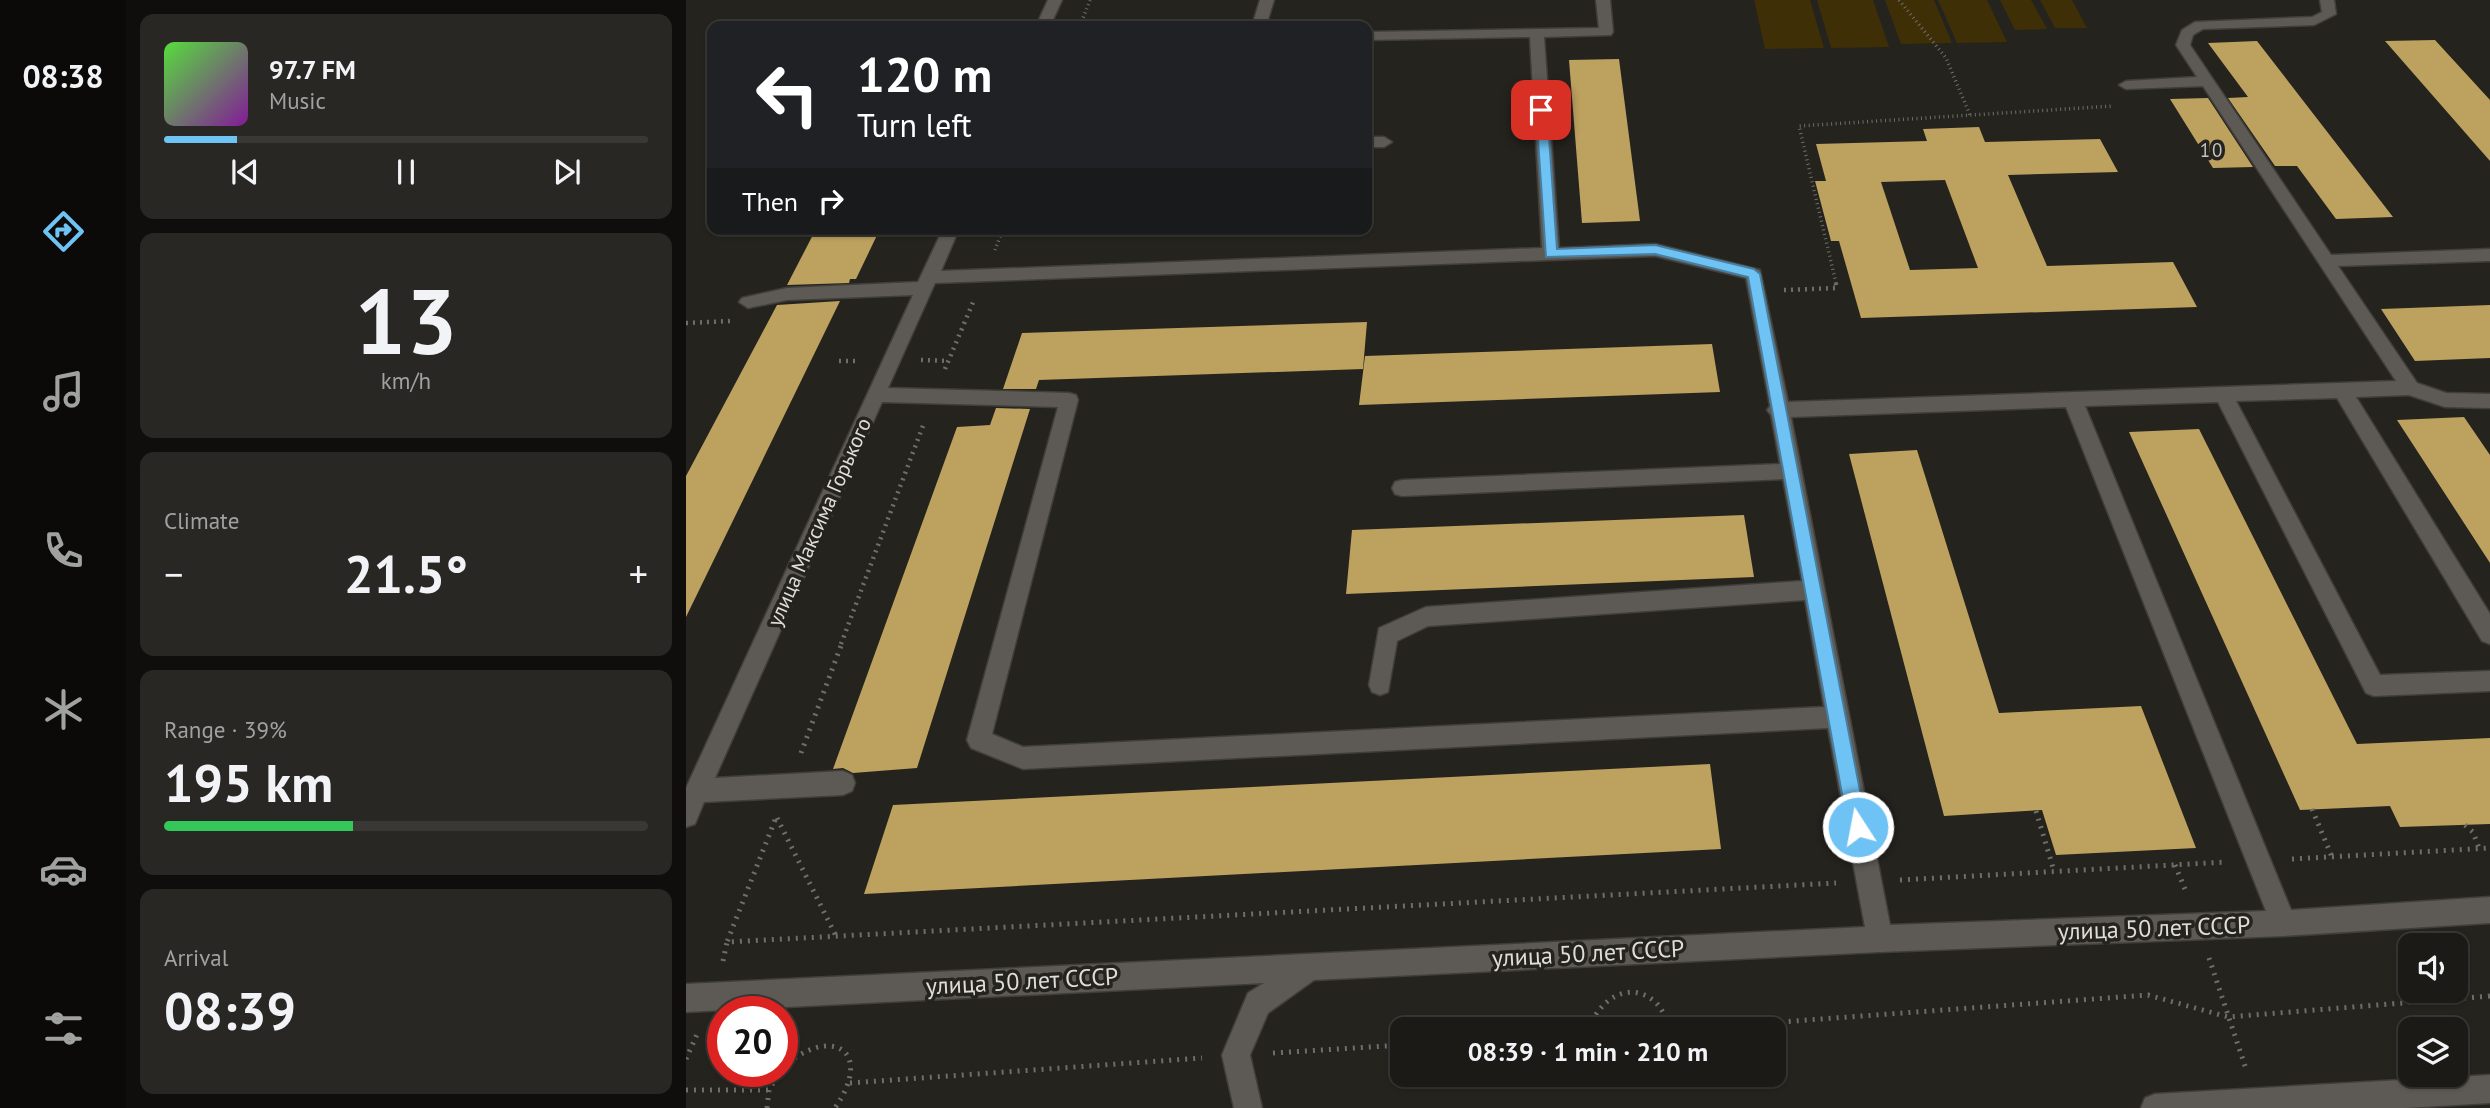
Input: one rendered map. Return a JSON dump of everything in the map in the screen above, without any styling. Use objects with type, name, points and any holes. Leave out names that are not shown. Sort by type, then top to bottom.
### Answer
[{"type":"street","points":[[1045,21],[1055,0]]},
{"type":"street","points":[[1261,21],[1267,0]]},
{"type":"street","points":[[1372,36],[1606,32],[1603,0]]},
{"type":"street","points":[[2327,0],[2329,14],[2314,21],[2200,25],[2187,33],[2183,44],[2410,388]]},
{"type":"street","points":[[1537,33],[1551,254]]},
{"type":"street","points":[[2126,85],[2208,81]]},
{"type":"street","points":[[1372,142],[1384,142]]},
{"type":"street","name":"улица Максима Горького","points":[[686,815],[948,235]]},
{"type":"street","points":[[748,302],[787,294],[985,275],[1655,250],[1754,274],[1777,410],[1880,939]]},
{"type":"street","points":[[2326,261],[2490,255]]},
{"type":"street","points":[[1777,410],[2410,388],[2445,400],[2490,401]]},
{"type":"street","points":[[2342,390],[2490,634]]},
{"type":"street","points":[[2223,394],[2374,687],[2490,681]]},
{"type":"street","points":[[876,395],[1069,400],[979,740],[1023,758],[1836,717]]},
{"type":"street","points":[[2072,400],[2284,923]]},
{"type":"street","points":[[1402,488],[1790,471]]},
{"type":"street","points":[[1380,685],[1387,635],[1426,617],[1812,590]]},
{"type":"street","points":[[698,791],[843,783]]},
{"type":"street","name":"улица 50 лет СССР","points":[[686,998],[1880,939],[2284,923],[2490,910]]},
{"type":"street","points":[[1248,1108],[1236,1055],[1258,1003],[1311,967]]},
{"type":"street","points":[[2155,1108],[2490,1089]]},
{"type":"path","points":[[1082,21],[1090,0]]},
{"type":"path","points":[[1899,0],[1946,58],[1970,115]]},
{"type":"path","points":[[1757,291],[1837,288],[1799,126],[2120,105],[2126,85]]},
{"type":"path","points":[[985,275],[933,397],[788,787],[727,942],[2490,848]]},
{"type":"path","points":[[686,323],[737,320]]},
{"type":"path","points":[[2312,809],[2332,857]]},
{"type":"path","points":[[2036,811],[2054,871]]},
{"type":"path","points":[[776,816],[836,936]]},
{"type":"path","points":[[2473,824],[2479,848]]},
{"type":"path","points":[[2465,825],[2473,832]]},
{"type":"path","points":[[2175,865],[2199,926],[2257,1102]]},
{"type":"path","points":[[1593,1017],[1607,998],[1622,993],[1638,993],[1653,1000],[1666,1017]]},
{"type":"path","points":[[1786,1022],[2148,995],[2228,1017],[2490,996]]},
{"type":"path","points":[[798,1054],[823,1043],[838,1045],[847,1054],[852,1067],[850,1083],[835,1108]]},
{"type":"path","points":[[850,1083],[1390,1046]]},
{"type":"path","points":[[767,1108],[771,1087]]},
{"type":"path","points":[[686,1090],[769,1090]]},
{"type":"shaded area","points":[[1754,0],[1810,0],[1824,48],[1765,49]]},
{"type":"shaded area","points":[[1817,0],[1873,0],[1889,47],[1831,48]]},
{"type":"shaded area","points":[[1885,0],[1934,0],[1952,43],[1901,44]]},
{"type":"shaded area","points":[[1938,0],[1987,0],[2007,42],[1957,43]]},
{"type":"shaded area","points":[[2000,0],[2031,0],[2047,29],[2015,30]]},
{"type":"shaded area","points":[[2040,0],[2072,0],[2087,28],[2055,28]]},
{"type":"building","points":[[2435,40],[2490,100],[2490,161],[2385,41]]},
{"type":"building","points":[[2257,41],[2393,217],[2336,219],[2297,166],[2275,166],[2228,98],[2248,97],[2208,43]]},
{"type":"building","points":[[1619,59],[1640,221],[1582,223],[1569,60]]},
{"type":"building","points":[[2208,98],[2253,167],[2213,168],[2170,99]]},
{"type":"building","points":[[1979,127],[1985,142],[2100,139],[2118,172],[2008,175],[2047,266],[2173,262],[2197,307],[1861,318],[1839,241],[1831,241],[1815,181],[1826,181],[1816,144],[1927,141],[1923,129]],"holes":[[[1945,180],[1978,268],[1910,270],[1881,182]]]},
{"type":"building","points":[[813,235],[877,235],[856,279],[850,279],[849,283],[787,285]]},
{"type":"building","points":[[840,301],[686,617],[686,476],[777,305]]},
{"type":"building","points":[[2490,305],[2490,358],[2415,361],[2381,309]]},
{"type":"building","points":[[1367,322],[1363,369],[1039,380],[1036,389],[1003,389],[1022,333]]},
{"type":"building","points":[[1712,344],[1720,392],[1359,405],[1365,356]]},
{"type":"building","points":[[996,408],[1030,409],[917,768],[853,773],[843,768],[833,769],[957,427],[990,425]]},
{"type":"building","points":[[2464,417],[2490,455],[2490,563],[2397,420]]},
{"type":"building","points":[[2199,429],[2357,744],[2490,738],[2490,824],[2400,827],[2390,806],[2300,810],[2129,432]]},
{"type":"building","points":[[1917,450],[1999,713],[2141,706],[2196,848],[2056,855],[2042,810],[1944,816],[1849,454]]},
{"type":"building","points":[[1744,515],[1754,577],[1346,594],[1352,530]]},
{"type":"building","points":[[1710,764],[1721,849],[864,894],[893,805]]},
{"type":"district","name":"10","points":[[2212,150]]},
{"type":"route","points":[[1541,110],[1551,254],[1655,250],[1754,274],[1777,410],[1858,827]]}]
